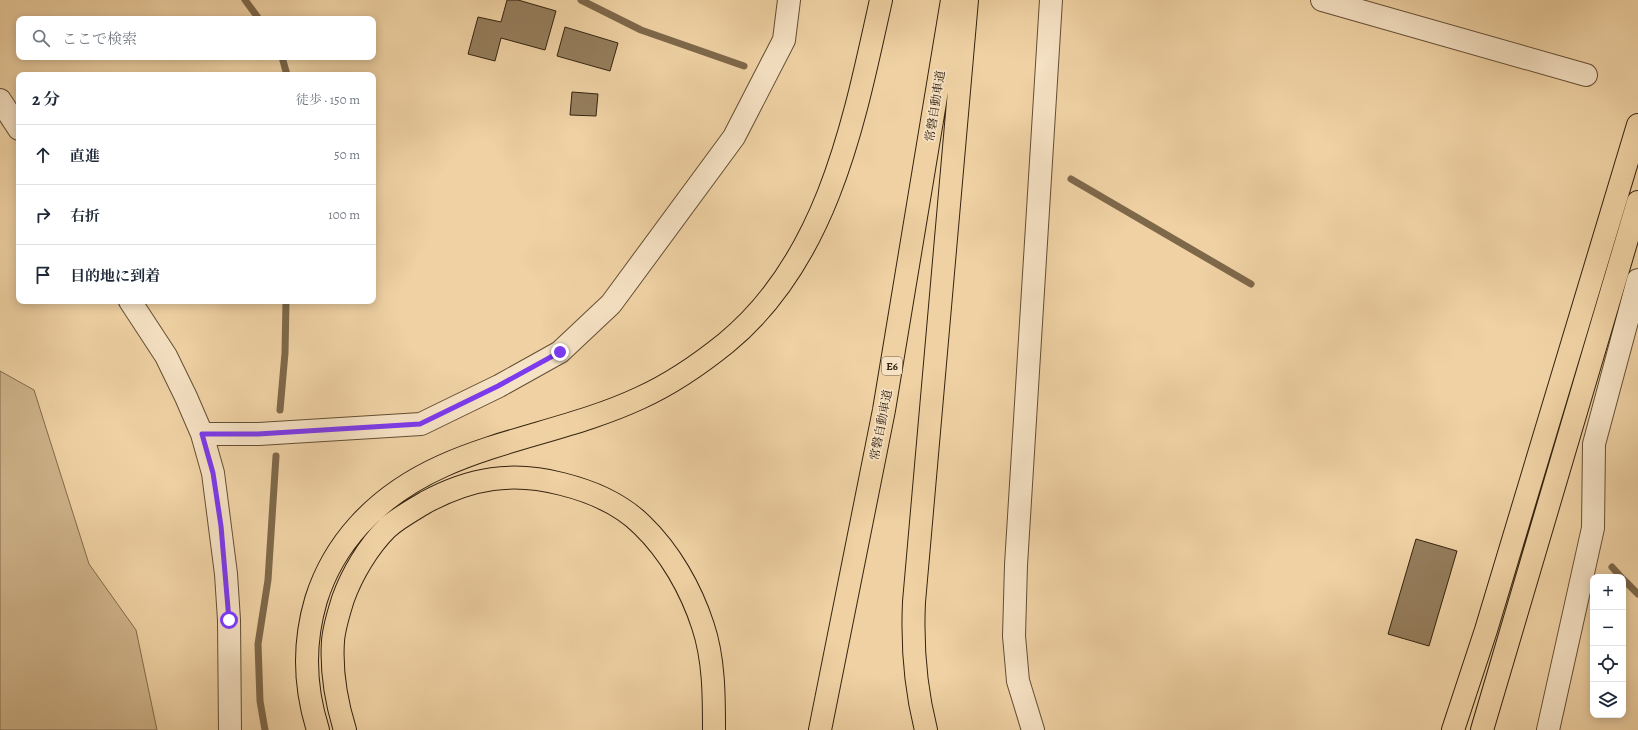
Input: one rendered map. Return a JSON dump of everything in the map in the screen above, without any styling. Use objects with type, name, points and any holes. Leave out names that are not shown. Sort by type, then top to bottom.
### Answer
[{"type":"highway","points":[[318,730],[312,710],[307,678],[306,647],[309,629],[320,588],[331,563],[344,542],[375,507],[404,485],[439,467],[481,451],[559,427],[640,398],[676,379],[728,342],[772,297],[801,253],[820,217],[849,137],[882,0]]},
{"type":"highway","name":"常磐自動車道","points":[[820,730],[884,410],[952,0]]},
{"type":"highway","points":[[926,730],[916,683],[913,609],[967,0]]},
{"type":"highway","points":[[1454,730],[1486,630],[1638,125]]},
{"type":"highway","points":[[1482,730],[1638,202]]},
{"type":"highway","points":[[345,730],[334,687],[333,641],[338,613],[349,582],[367,553],[387,528],[413,509],[439,495],[465,484],[515,477],[549,480],[584,490],[613,504],[641,524],[670,558],[692,597],[703,627],[711,660],[714,698],[714,730]]},
{"type":"street","points":[[202,434],[258,434],[420,424],[498,386],[560,352],[612,304],[734,137],[784,40],[789,0]]},
{"type":"street","points":[[1033,730],[1018,681],[1014,636],[1016,565],[1051,0]]},
{"type":"street","points":[[1322,0],[1586,75]]},
{"type":"street","points":[[0,100],[16,124]]},
{"type":"street","points":[[1548,730],[1593,528],[1594,444],[1638,280]]},
{"type":"street","points":[[132,304],[166,356],[186,397],[202,434],[213,473],[226,574],[229,620],[230,730]]},
{"type":"shaded area","points":[[0,371],[34,390],[89,564],[136,630],[157,730],[0,730]]},
{"type":"building","points":[[507,0],[518,0],[556,11],[545,50],[501,38],[495,61],[468,54],[478,17],[501,22]]},
{"type":"building","points":[[565,27],[618,43],[610,71],[557,56]]},
{"type":"building","points":[[572,92],[598,94],[596,116],[570,115]]},
{"type":"building","points":[[1416,539],[1457,551],[1429,646],[1388,634]]},
{"type":"waterway","points":[[245,0],[257,16]]},
{"type":"waterway","points":[[581,0],[641,30],[744,66]]},
{"type":"waterway","points":[[283,60],[286,72]]},
{"type":"waterway","points":[[1071,179],[1251,284]]},
{"type":"waterway","points":[[280,410],[285,353],[286,304]]},
{"type":"waterway","points":[[265,730],[260,701],[258,644],[268,580],[276,456]]},
{"type":"waterway","points":[[1612,567],[1618,574]]},
{"type":"waterway","points":[[1626,582],[1638,594]]},
{"type":"route","points":[[229,620],[221,526],[213,473],[202,434],[258,434],[420,424],[498,386],[560,352]]}]
